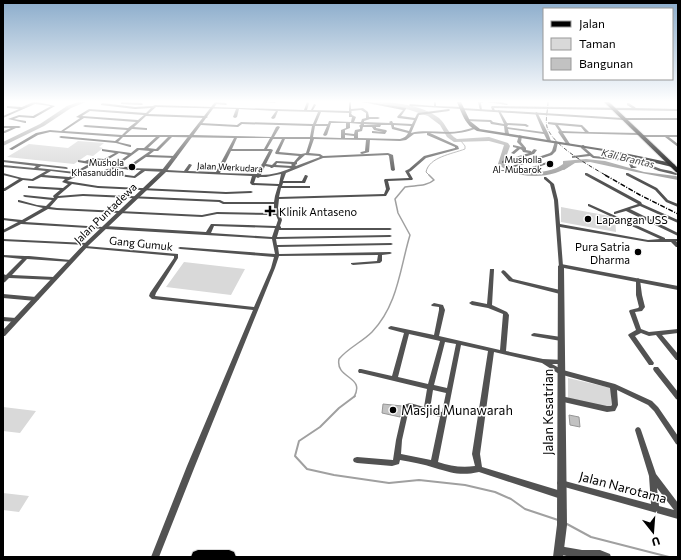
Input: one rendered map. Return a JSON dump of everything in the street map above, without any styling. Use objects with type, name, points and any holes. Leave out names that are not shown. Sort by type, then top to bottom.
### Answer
[{"type":"main road","points":[[476,128],[630,155],[674,170]]},
{"type":"main road","points":[[633,128],[674,170]]},
{"type":"main road","points":[[198,557],[231,557]]},
{"type":"street","points":[[5,132],[14,128]]},
{"type":"street","points":[[61,131],[66,128]]},
{"type":"street","points":[[130,128],[144,134]]},
{"type":"street","points":[[116,142],[130,128]]},
{"type":"street","name":"Jalan Puntadewa","points":[[3,334],[71,261],[164,170],[198,128]]},
{"type":"street","points":[[265,150],[277,128]]},
{"type":"street","points":[[263,165],[273,167],[295,166],[305,154],[312,139],[314,128]]},
{"type":"street","points":[[325,135],[328,128]]},
{"type":"street","points":[[342,139],[343,130],[348,128]]},
{"type":"street","points":[[356,139],[356,130],[361,130],[361,128]]},
{"type":"street","points":[[375,128],[375,130],[385,130],[385,133],[382,133],[382,140]]},
{"type":"street","points":[[393,128],[410,134],[459,133],[475,128]]},
{"type":"street","points":[[11,149],[40,133],[61,131],[123,135],[144,134],[159,136],[404,140],[410,134],[412,128]]},
{"type":"street","points":[[506,128],[507,134]]},
{"type":"street","points":[[536,128],[537,132],[546,133]]},
{"type":"street","points":[[544,128],[549,141]]},
{"type":"street","points":[[558,128],[568,144]]},
{"type":"street","points":[[584,128],[588,133]]},
{"type":"street","points":[[69,132],[60,137],[116,142],[130,146]]},
{"type":"street","points":[[373,132],[382,133]]},
{"type":"street","points":[[560,132],[678,136]]},
{"type":"street","points":[[277,198],[385,195],[388,189],[386,180],[411,179],[407,171],[410,170],[422,158],[457,149],[457,147],[425,133]]},
{"type":"street","points":[[343,134],[356,134]]},
{"type":"street","points":[[145,149],[159,136]]},
{"type":"street","points":[[3,161],[93,176],[116,166],[138,149],[158,150],[171,136]]},
{"type":"street","points":[[520,136],[519,142],[524,149]]},
{"type":"street","points":[[658,136],[664,141]]},
{"type":"street","points":[[666,136],[678,146]]},
{"type":"street","points":[[217,174],[236,138]]},
{"type":"street","points":[[278,151],[284,138]]},
{"type":"street","points":[[353,155],[366,152],[368,140]]},
{"type":"street","points":[[511,167],[551,154],[554,151],[556,142]]},
{"type":"street","points":[[503,162],[534,151],[524,151],[524,149],[514,146]]},
{"type":"street","points":[[583,146],[583,148],[593,157],[638,162],[660,170],[674,170]]},
{"type":"street","points":[[229,150],[242,150],[247,148],[278,151],[278,154],[320,155],[322,157],[390,154],[393,170]]},
{"type":"street","points":[[513,153],[519,148]]},
{"type":"street","points":[[104,150],[131,154]]},
{"type":"street","points":[[128,168],[152,150]]},
{"type":"street","points":[[271,150],[252,183],[253,184],[309,187]]},
{"type":"street","points":[[101,161],[110,151]]},
{"type":"street","points":[[118,152],[101,161],[93,163],[64,182],[145,189],[226,193],[251,192]]},
{"type":"street","points":[[573,157],[592,155]]},
{"type":"street","points":[[630,155],[638,162],[651,169]]},
{"type":"street","points":[[146,156],[175,157]]},
{"type":"street","points":[[520,156],[539,166]]},
{"type":"street","name":"Jalan Werkudara","points":[[101,161],[128,168],[256,177],[284,172],[295,166],[322,157]]},
{"type":"street","points":[[85,162],[92,159],[101,161]]},
{"type":"street","points":[[79,161],[93,163]]},
{"type":"street","points":[[522,171],[551,162]]},
{"type":"street","points":[[635,167],[632,167],[631,164],[638,162]]},
{"type":"street","points":[[3,166],[28,168],[40,165],[66,167],[60,171]]},
{"type":"street","points":[[185,172],[190,165]]},
{"type":"street","points":[[3,171],[10,167]]},
{"type":"street","points":[[102,173],[137,177],[145,169]]},
{"type":"street","points":[[4,175],[33,180],[50,170]]},
{"type":"street","points":[[155,557],[190,466],[256,309],[276,256],[277,246],[274,238],[280,220],[277,214],[277,198],[284,172]]},
{"type":"street","points":[[127,176],[131,173]]},
{"type":"street","points":[[586,174],[638,202],[640,205],[678,222]]},
{"type":"street","points":[[627,174],[652,187],[660,193],[666,201],[678,206]]},
{"type":"street","points":[[40,176],[68,178]]},
{"type":"street","points":[[280,185],[304,182],[306,176]]},
{"type":"street","points":[[545,178],[552,184],[554,190],[561,266],[677,288]]},
{"type":"street","points":[[4,190],[22,179]]},
{"type":"street","points":[[33,180],[31,181],[36,182],[29,187],[62,189]]},
{"type":"street","points":[[3,232],[48,207],[56,198],[55,196],[71,183]]},
{"type":"street","points":[[220,201],[226,193]]},
{"type":"street","points":[[25,196],[56,198],[72,195],[220,201],[223,203],[277,203]]},
{"type":"street","points":[[19,201],[48,207],[122,212],[204,216],[218,213],[277,214]]},
{"type":"street","points":[[589,205],[665,240]]},
{"type":"street","points":[[616,214],[640,205]]},
{"type":"street","points":[[626,209],[678,235]]},
{"type":"street","points":[[3,219],[23,222],[105,228],[274,238],[390,236]]},
{"type":"street","points":[[208,233],[213,225],[278,228],[390,229]]},
{"type":"street","points":[[558,225],[644,240],[678,240]]},
{"type":"street","points":[[361,229],[361,237]]},
{"type":"street","points":[[3,240],[86,246]]},
{"type":"street","points":[[672,240],[678,246]]},
{"type":"street","points":[[277,246],[391,244]]},
{"type":"street","name":"Gang Gumuk","points":[[86,246],[176,255],[176,258],[153,293],[153,297],[256,309]]},
{"type":"street","points":[[180,248],[276,256],[390,253]]},
{"type":"street","points":[[353,264],[378,262],[380,261],[380,254]]},
{"type":"street","points":[[3,256],[71,261]]},
{"type":"street","points":[[3,281],[5,276],[27,257]]},
{"type":"street","name":"Jalan Kesatrian","points":[[558,553],[561,521],[561,266]]},
{"type":"street","points":[[489,306],[492,270]]},
{"type":"street","points":[[503,272],[511,280],[560,292]]},
{"type":"street","points":[[5,276],[54,279]]},
{"type":"street","points":[[638,280],[639,295],[642,307],[640,310],[632,312],[634,321],[640,331],[645,333],[678,331]]},
{"type":"street","points":[[3,296],[36,299]]},
{"type":"street","points":[[472,304],[489,306],[503,311],[506,315],[503,352]]},
{"type":"street","points":[[434,305],[441,306],[442,310],[436,338]]},
{"type":"street","points":[[3,319],[16,320]]},
{"type":"street","points":[[391,328],[491,351],[503,352],[543,361],[561,362]]},
{"type":"street","points":[[394,379],[407,331]]},
{"type":"street","points":[[640,331],[631,335],[651,362]]},
{"type":"street","points":[[657,333],[678,358]]},
{"type":"street","points":[[534,335],[561,340]]},
{"type":"street","points":[[426,410],[430,387],[443,340]]},
{"type":"street","points":[[434,464],[459,343]]},
{"type":"street","points":[[479,469],[476,454],[491,351]]},
{"type":"street","points":[[543,361],[562,372],[613,386],[642,399],[653,406],[678,442]]},
{"type":"street","points":[[656,369],[678,397]]},
{"type":"street","points":[[361,371],[449,391]]},
{"type":"street","points":[[561,399],[613,409],[615,405],[613,386]]},
{"type":"street","points":[[357,460],[392,463],[396,462],[406,407],[444,415]]},
{"type":"street","points":[[638,430],[653,476],[655,508]]},
{"type":"street","points":[[398,456],[434,464],[456,471],[465,472],[479,469],[561,495]]},
{"type":"street","points":[[653,476],[678,509]]},
{"type":"street","name":"Jalan Narotama","points":[[561,483],[678,515]]},
{"type":"street","points":[[558,553],[600,554],[607,557]]},
{"type":"green space","points":[[78,141],[104,143],[99,147],[103,148],[93,156],[87,155],[74,164],[7,157],[29,144],[68,148]]},
{"type":"green space","name":"Lapangan USS","points":[[561,207],[615,217],[616,232],[561,222]]},
{"type":"green space","points":[[184,262],[245,269],[231,295],[166,287]]},
{"type":"green space","points":[[568,378],[611,388],[612,408],[568,398]]},
{"type":"green space","points":[[3,407],[36,411],[20,433],[3,431]]},
{"type":"green space","points":[[3,493],[29,496],[19,512],[3,510]]},
{"type":"shaded area","points":[[586,159],[605,161],[644,172],[676,176],[678,177],[678,180],[590,162],[575,163],[564,170],[557,168],[563,164],[563,161]]},
{"type":"building","name":"Masjid Munawarah","points":[[383,404],[402,406],[400,417],[382,413]]},
{"type":"building","points":[[569,415],[579,417],[580,427],[570,425]]},
{"type":"waterway","points":[[3,144],[36,128]]},
{"type":"waterway","name":"Kali Brantas","points":[[444,128],[449,136],[456,141],[489,139],[506,144],[507,146],[501,164],[518,171],[544,174],[561,169],[569,164]]},
{"type":"waterway","points":[[354,397],[357,390],[356,385],[341,370],[339,366],[339,359],[372,332],[388,310],[393,298],[410,235],[398,213],[395,199],[405,187],[424,185],[434,180],[426,172],[428,167],[436,159],[465,149],[465,146],[461,141]]},
{"type":"waterway","points":[[354,397],[339,408],[320,427],[299,441],[295,456],[307,469],[334,475],[389,483],[419,480],[465,485],[495,492],[511,499],[525,509],[558,520]]},
{"type":"waterway","points":[[567,524],[591,537],[669,557]]},
{"type":"railway","points":[[548,128],[564,148],[607,176]]},
{"type":"railway","points":[[605,175],[678,214]]},
{"type":"place","name":"Musholla Al-Mubarok","points":[[550,164]]},
{"type":"place","name":"Mushola Khasanuddin","points":[[132,167]]},
{"type":"place","name":"Klinik Antaseno","points":[[270,211]]},
{"type":"place","name":"Lapangan USS","points":[[588,219]]},
{"type":"place","name":"Pura Satria Dharma","points":[[638,252]]},
{"type":"place","name":"Masjid Munawarah","points":[[393,410]]}]
